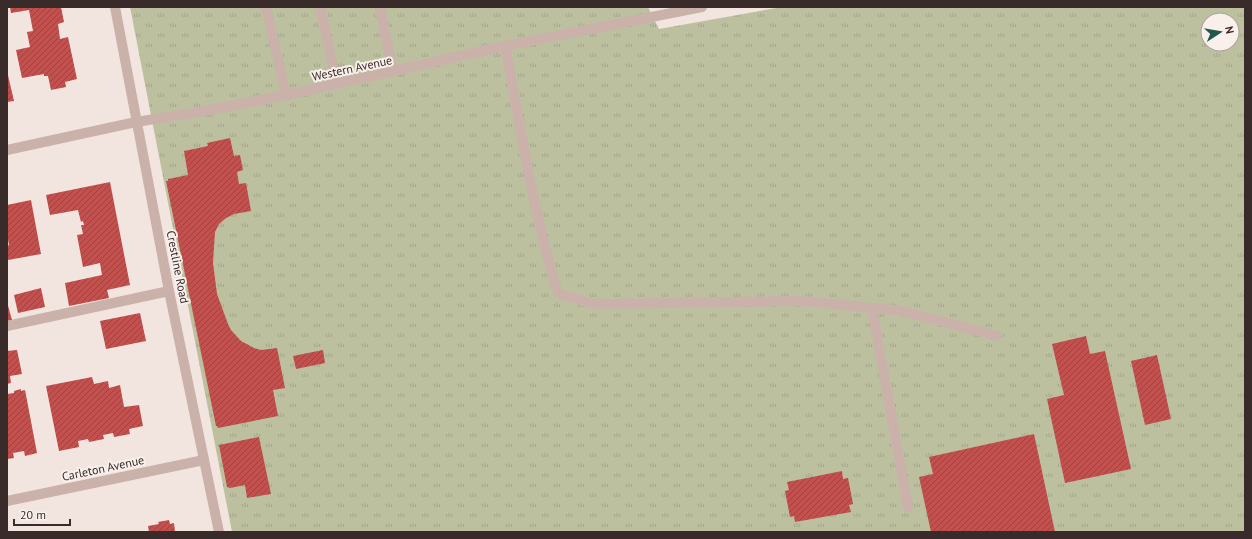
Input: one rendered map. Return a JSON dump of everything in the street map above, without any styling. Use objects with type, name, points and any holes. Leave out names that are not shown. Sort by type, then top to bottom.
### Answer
[{"type":"street","name":"Crestline Road","points":[[115,7],[169,291],[219,532]]},
{"type":"street","points":[[266,7],[286,95]]},
{"type":"street","points":[[320,7],[337,84]]},
{"type":"street","points":[[380,7],[393,72]]},
{"type":"street","name":"Western Avenue","points":[[7,150],[136,122],[210,110],[286,95],[671,10],[702,7]]},
{"type":"street","points":[[505,46],[529,173],[551,270],[558,293],[593,304],[804,301],[902,311],[997,336]]},
{"type":"street","points":[[7,326],[169,291]]},
{"type":"street","points":[[872,308],[908,507]]},
{"type":"street","name":"Carleton Avenue","points":[[7,501],[204,460]]},
{"type":"green space","points":[[130,7],[648,7],[659,29],[782,7],[1245,7],[1245,532],[232,532]]},
{"type":"building","points":[[10,7],[61,7],[64,22],[58,24],[60,39],[68,37],[77,79],[65,82],[66,87],[51,90],[48,76],[44,76],[44,74],[22,78],[16,50],[30,47],[27,32],[33,31],[29,10],[11,13]]},
{"type":"building","points":[[7,71],[14,101],[7,102]]},
{"type":"building","points":[[230,138],[234,156],[240,155],[243,170],[237,172],[239,184],[246,183],[251,211],[234,214],[226,218],[219,224],[215,232],[213,263],[217,294],[231,330],[241,341],[261,350],[277,348],[285,388],[273,390],[278,416],[218,428],[216,426],[166,181],[168,181],[168,179],[188,175],[184,151],[208,146],[207,143]]},
{"type":"building","points":[[110,182],[130,285],[107,290],[109,298],[69,306],[65,283],[102,275],[100,263],[83,267],[77,235],[83,234],[81,225],[84,225],[83,221],[81,222],[78,210],[50,215],[46,195]]},
{"type":"building","points":[[31,200],[41,254],[8,260],[7,246],[9,245],[7,235],[7,205]]},
{"type":"building","points":[[41,288],[45,307],[18,313],[14,295]]},
{"type":"building","points":[[7,302],[12,320],[7,321]]},
{"type":"building","points":[[140,313],[146,341],[106,349],[100,321]]},
{"type":"building","points":[[1086,336],[1090,354],[1105,351],[1131,469],[1065,483],[1047,399],[1064,395],[1052,344]]},
{"type":"building","points":[[17,350],[22,374],[10,376],[11,383],[7,384],[7,351]]},
{"type":"building","points":[[323,350],[325,363],[296,369],[293,356]]},
{"type":"building","points":[[1157,355],[1171,419],[1145,425],[1131,361]]},
{"type":"building","points":[[92,377],[94,384],[108,381],[109,388],[120,385],[124,407],[139,405],[143,426],[129,429],[130,434],[114,437],[113,433],[103,435],[104,439],[89,442],[88,439],[78,441],[79,447],[59,451],[46,386]]},
{"type":"building","points":[[21,389],[21,391],[25,390],[37,453],[25,456],[24,451],[13,453],[14,458],[7,459],[7,394],[14,393],[14,391]]},
{"type":"building","points":[[1034,434],[1055,532],[931,532],[919,477],[933,474],[929,457]]},
{"type":"building","points":[[259,437],[271,494],[247,498],[245,485],[230,488],[227,487],[219,445]]},
{"type":"building","points":[[842,471],[843,479],[848,478],[853,504],[849,505],[851,512],[795,522],[794,516],[790,517],[785,491],[789,490],[787,482]]},
{"type":"building","points":[[169,520],[170,524],[174,523],[175,532],[149,532],[148,526]]}]
